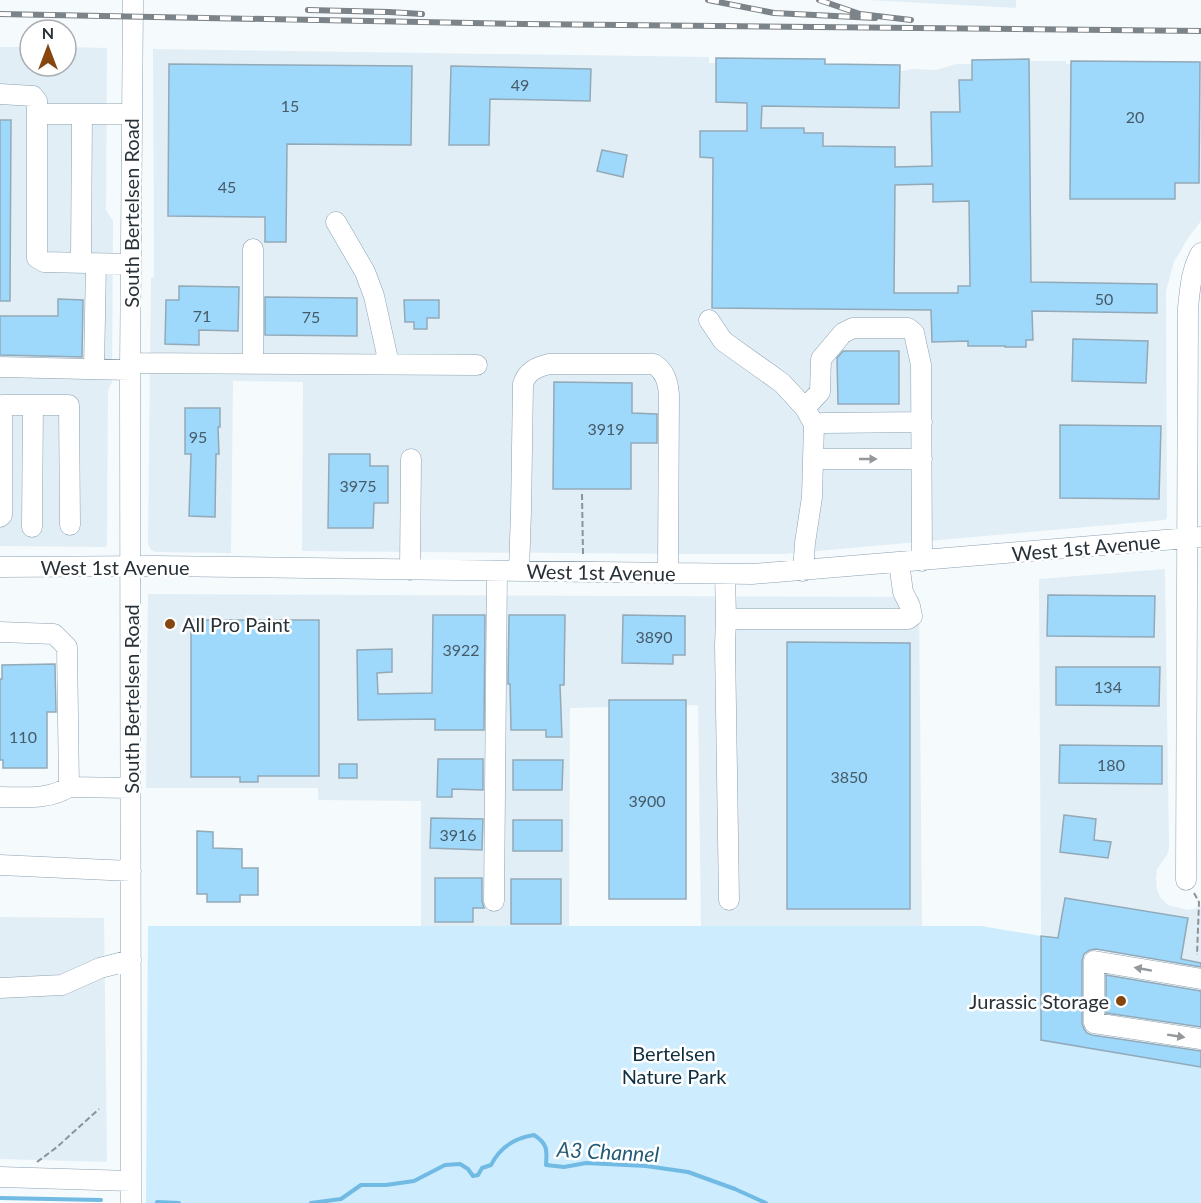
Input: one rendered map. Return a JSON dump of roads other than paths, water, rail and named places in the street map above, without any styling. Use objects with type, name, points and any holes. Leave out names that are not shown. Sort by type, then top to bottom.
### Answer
[{"type":"street","name":"South Bertelsen Road","points":[[131,1203],[130,366],[133,8]]},
{"type":"street","points":[[0,94],[33,96],[37,100],[37,258],[44,262],[131,264]]},
{"type":"street","points":[[37,114],[132,114]]},
{"type":"street","points":[[82,114],[94,369]]},
{"type":"street","points":[[336,222],[365,272],[374,296],[389,364]]},
{"type":"street","points":[[253,249],[253,363]]},
{"type":"street","points":[[1186,880],[1194,538],[1188,308],[1191,284],[1201,253]]},
{"type":"street","points":[[709,320],[723,341],[782,383],[810,416],[824,423],[922,422]]},
{"type":"street","points":[[803,571],[812,497],[813,459],[810,416],[820,392],[821,359],[843,333],[853,327],[908,328],[914,333],[921,365],[922,561]]},
{"type":"street","points":[[0,367],[94,369],[253,363],[477,365]]},
{"type":"street","points":[[519,571],[523,384],[525,378],[539,367],[549,364],[654,364],[664,374],[669,395],[668,573]]},
{"type":"street","points":[[0,517],[2,515],[2,405],[69,405],[70,525]]},
{"type":"street","points":[[32,526],[33,405]]},
{"type":"street","points":[[410,570],[411,459]]},
{"type":"street","points":[[813,459],[922,459]]},
{"type":"street","name":"West 1st Avenue","points":[[0,567],[130,566],[776,573],[1194,538]]},
{"type":"street","points":[[726,619],[908,619],[912,616],[903,592],[900,563]]},
{"type":"street","points":[[494,901],[497,571]]},
{"type":"street","points":[[725,574],[729,900]]},
{"type":"street","points":[[0,632],[54,634],[67,647],[69,787]]},
{"type":"street","points":[[0,797],[36,797],[59,794],[69,787],[131,788]]},
{"type":"street","points":[[0,865],[131,871]]},
{"type":"street","points":[[0,988],[62,985],[100,968],[131,960]]},
{"type":"street","points":[[1201,979],[1094,961],[1094,1023],[1201,1039]]},
{"type":"street","points":[[7,1178],[131,1181]]},
{"type":"waterway","name":"A3 Channel","points":[[311,1203],[341,1199],[361,1185],[386,1185],[414,1181],[445,1165],[460,1164],[473,1176],[478,1175],[482,1168],[491,1165],[508,1144],[534,1135],[542,1141],[546,1148],[546,1165],[564,1167],[586,1163],[646,1166],[688,1172],[766,1203]]},
{"type":"waterway","name":"A3 Channel","points":[[0,1198],[101,1200]]},
{"type":"waterway","name":"A3 Channel","points":[[157,1202],[179,1203]]},
{"type":"railway","points":[[708,0],[774,13],[875,18]]},
{"type":"railway","points":[[819,0],[860,14],[911,20]]},
{"type":"railway","points":[[308,10],[422,14]]},
{"type":"railway","points":[[0,14],[524,24],[1201,31]]},
{"type":"place","name":"All Pro Paint","points":[[170,624]]},
{"type":"place","name":"Jurassic Storage","points":[[1121,1001]]},
{"type":"park label","name":"Bertelsen Nature Park","points":[[674,1064]]}]
